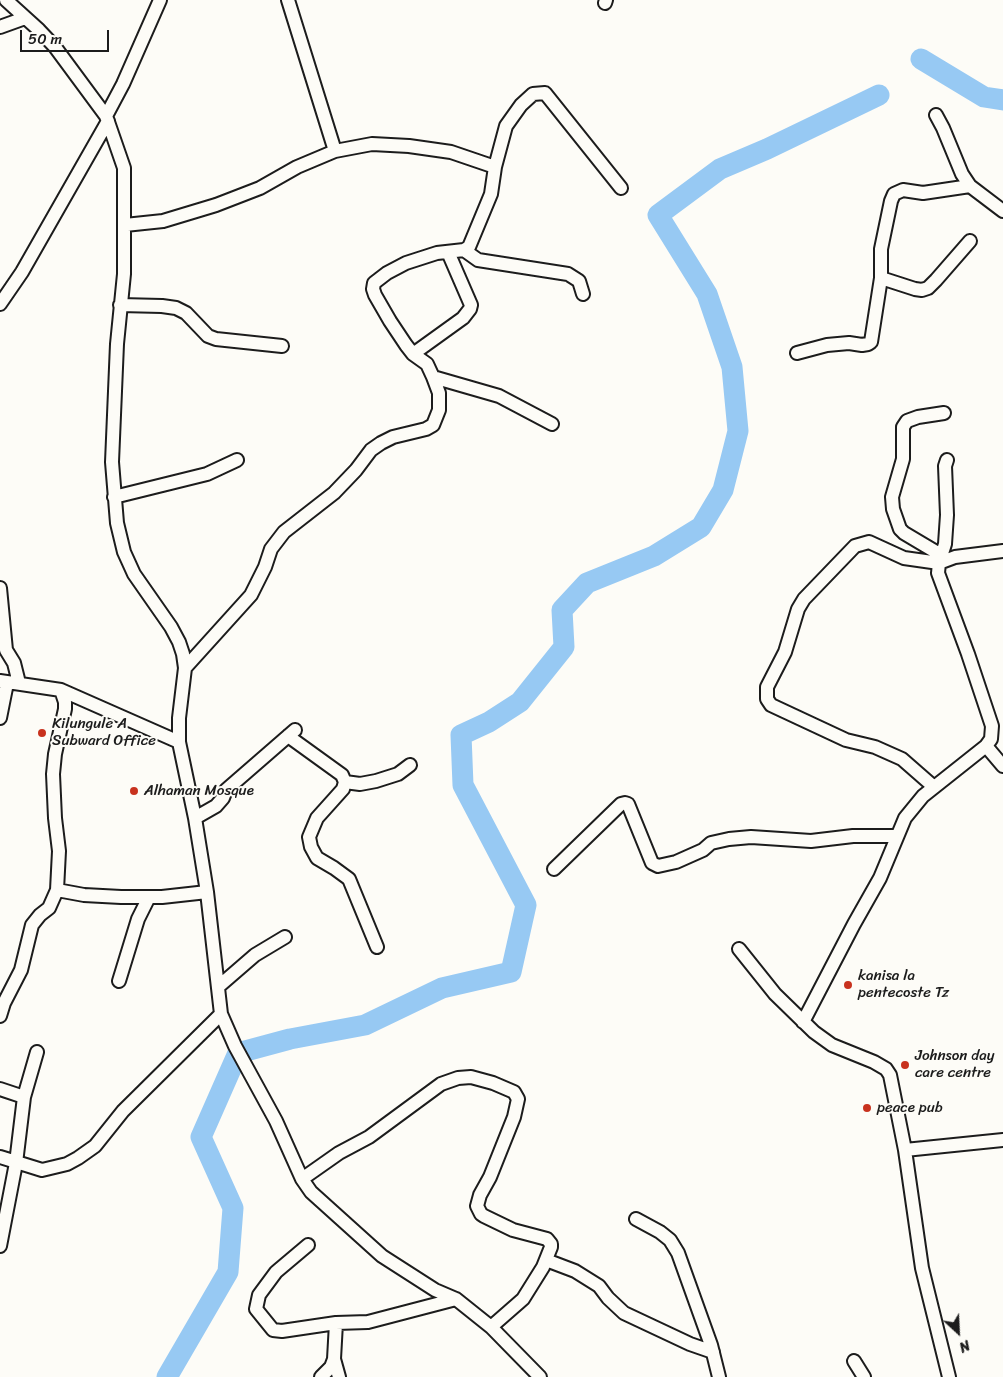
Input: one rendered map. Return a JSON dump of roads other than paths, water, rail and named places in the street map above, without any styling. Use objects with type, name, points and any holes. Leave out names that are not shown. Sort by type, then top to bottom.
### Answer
[{"type":"street","points":[[6,0],[39,30],[55,48],[107,119],[124,168],[124,274],[120,306],[112,462],[114,497],[117,523],[124,552],[134,574],[179,642],[185,668],[179,718],[179,742],[195,818],[207,892],[221,1014],[235,1046],[276,1121],[302,1179],[311,1192],[382,1256],[435,1290],[456,1300],[491,1327],[540,1377]]},
{"type":"street","points":[[0,304],[22,272],[107,119],[160,0]]},
{"type":"street","points":[[288,0],[335,151]]},
{"type":"street","points":[[0,27],[25,18]]},
{"type":"street","points":[[185,668],[252,595],[271,549],[284,532],[334,493],[356,470],[371,450],[394,437],[426,429],[433,425],[439,410],[439,393],[433,377],[427,364],[406,345],[375,295],[374,283],[387,273],[406,263],[437,253],[469,248],[491,194],[495,167],[506,126],[522,105],[533,94],[546,93],[621,188]]},
{"type":"street","points":[[936,115],[962,174],[970,186],[1003,211]]},
{"type":"street","points":[[125,224],[163,221],[216,205],[260,188],[297,167],[335,151],[372,144],[409,146],[451,152],[495,167]]},
{"type":"street","points":[[797,354],[827,345],[868,344],[872,338],[881,278],[881,249],[894,194],[903,190],[923,193],[970,186]]},
{"type":"street","points":[[881,278],[915,289],[922,290],[928,288],[970,241]]},
{"type":"street","points":[[464,250],[478,260],[568,274],[578,281],[584,294]]},
{"type":"street","points":[[414,354],[463,318],[470,309],[471,305],[448,252]]},
{"type":"street","points":[[120,306],[176,308],[186,313],[208,336],[216,339],[282,346]]},
{"type":"street","points":[[433,377],[499,396],[552,424]]},
{"type":"street","points":[[940,559],[900,529],[893,509],[892,497],[903,458],[903,427],[907,421],[918,417],[944,414]]},
{"type":"street","points":[[114,497],[207,474],[237,460]]},
{"type":"street","points":[[803,1022],[880,878],[897,836],[913,807],[934,787],[986,746],[991,739],[992,726],[968,654],[939,579],[947,515],[945,466],[947,460]]},
{"type":"street","points":[[934,787],[902,759],[874,747],[846,740],[771,705],[767,699],[767,687],[785,652],[798,609],[804,599],[855,546],[870,542],[904,558],[940,559],[1003,551]]},
{"type":"street","points":[[0,588],[6,650],[14,663],[0,718]]},
{"type":"street","points":[[9,682],[61,690],[179,742]]},
{"type":"street","points":[[0,1016],[4,1003],[21,970],[32,925],[49,908],[58,890],[59,851],[53,774],[55,754],[65,709],[61,690]]},
{"type":"street","points":[[195,818],[216,806],[223,798],[226,790],[291,733],[342,776],[345,782],[343,789],[317,818],[309,837],[311,847],[317,858],[349,879],[377,947]]},
{"type":"street","points":[[986,746],[1003,766]]},
{"type":"street","points":[[345,782],[360,784],[376,780],[398,774],[410,765]]},
{"type":"street","points":[[554,869],[621,804],[625,803],[628,804],[652,863],[658,866],[676,862],[703,850],[711,843],[729,839],[751,837],[811,841],[853,836],[897,836]]},
{"type":"street","points":[[58,890],[84,895],[149,897],[207,892]]},
{"type":"street","points":[[119,982],[138,919],[149,897]]},
{"type":"street","points":[[218,987],[255,955],[285,937]]},
{"type":"street","points":[[740,949],[775,994],[814,1032],[832,1045],[874,1062],[886,1069],[890,1075],[905,1150],[922,1268],[949,1377]]},
{"type":"street","points":[[0,1156],[16,1163],[42,1170],[67,1164],[78,1158],[94,1146],[124,1111],[221,1014]]},
{"type":"street","points":[[0,1246],[16,1163],[24,1098],[37,1052]]},
{"type":"street","points":[[302,1179],[339,1153],[368,1137],[441,1084],[458,1078],[471,1077],[494,1083],[514,1092],[518,1099],[514,1117],[477,1206],[481,1214],[502,1225],[547,1240],[551,1244],[546,1260],[535,1282],[523,1299],[491,1327]]},
{"type":"street","points":[[0,1089],[24,1098]]},
{"type":"street","points":[[905,1150],[1003,1140]]},
{"type":"street","points":[[636,1219],[670,1240],[678,1253],[690,1282],[713,1352],[719,1377]]},
{"type":"street","points":[[308,1245],[276,1272],[259,1295],[256,1309],[273,1330],[282,1331],[336,1323],[368,1322],[456,1300]]},
{"type":"street","points":[[546,1260],[575,1271],[599,1286],[608,1298],[624,1313],[690,1344],[713,1352]]},
{"type":"street","points":[[321,1377],[332,1367],[336,1323]]},
{"type":"street","points":[[334,1359],[339,1377]]},
{"type":"street","points":[[854,1361],[864,1377]]},
{"type":"waterway","points":[[921,59],[984,97],[1003,100]]},
{"type":"waterway","points":[[167,1377],[228,1272],[233,1208],[201,1137],[238,1053],[290,1039],[365,1025],[442,988],[511,972],[526,905],[463,785],[461,735],[489,722],[520,702],[564,647],[562,610],[587,583],[654,556],[701,527],[723,490],[738,431],[732,367],[707,294],[658,215],[720,169],[767,149],[879,95]]},
{"type":"place","name":"Kilungule A Subward Office","points":[[42,733]]},
{"type":"place","name":"Alhaman Mosque","points":[[134,791]]},
{"type":"place","name":"kanisa la pentecoste Tz","points":[[848,985]]},
{"type":"place","name":"Johnson day care centre","points":[[905,1065]]},
{"type":"place","name":"peace pub","points":[[867,1108]]}]
